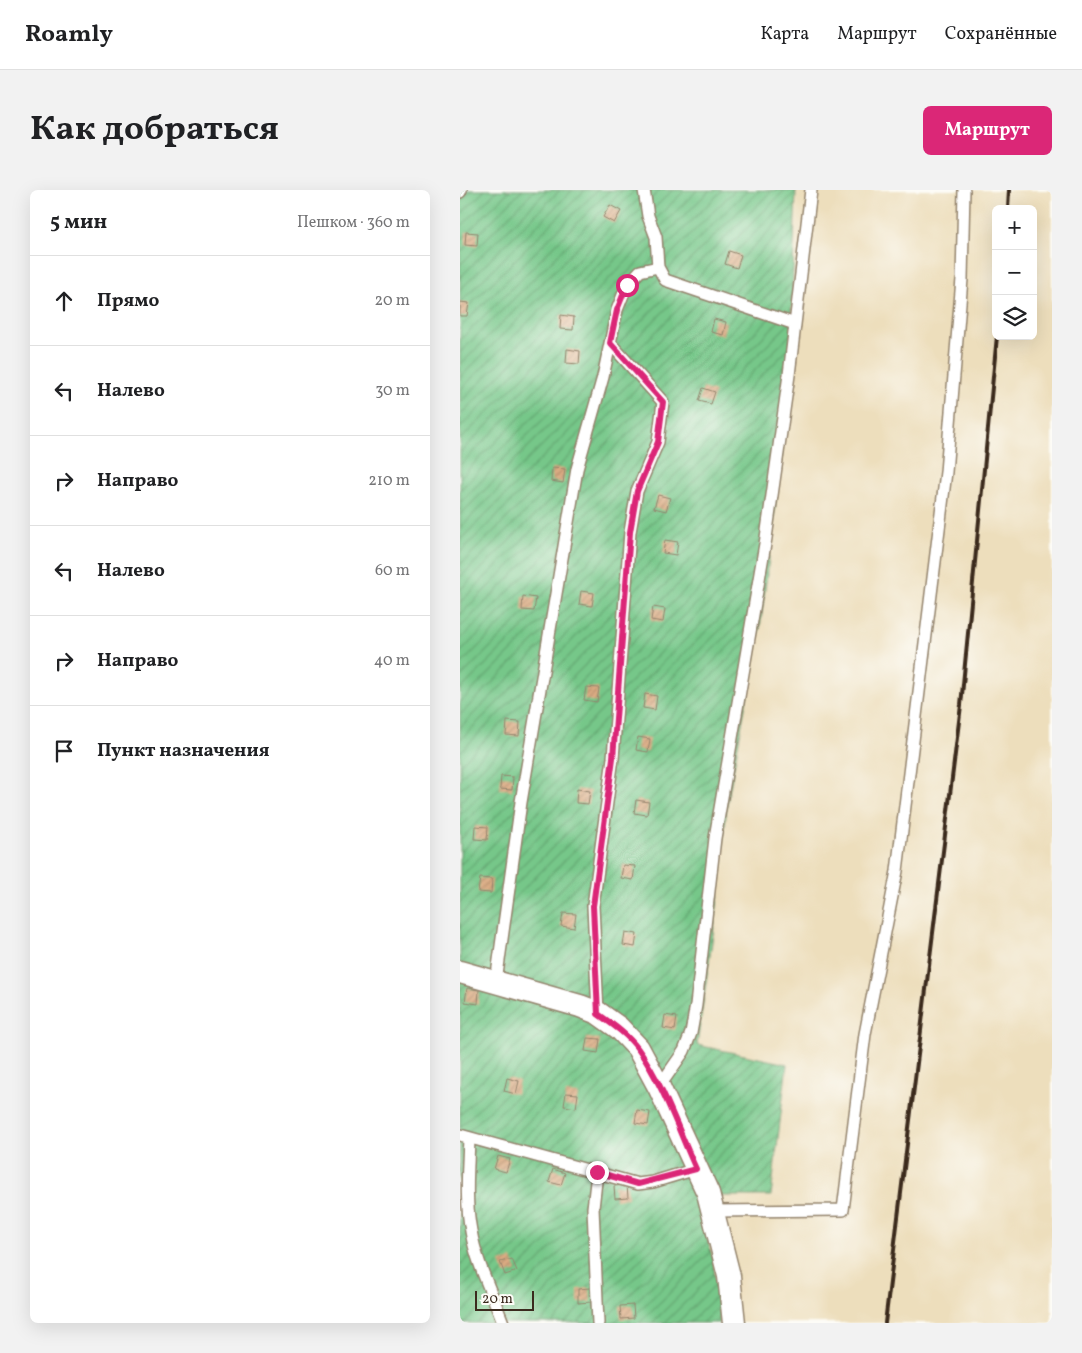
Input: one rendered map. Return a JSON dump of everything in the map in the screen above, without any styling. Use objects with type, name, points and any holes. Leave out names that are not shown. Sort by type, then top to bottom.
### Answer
[{"type":"street","points":[[460,972],[580,1006],[598,1014],[619,1028],[638,1048],[659,1087],[708,1193],[729,1276],[734,1323]]},
{"type":"lane","points":[[644,190],[648,216],[656,237],[658,267],[666,280],[795,324]]},
{"type":"lane","points":[[659,1087],[684,1051],[691,1033],[696,1005],[715,838],[766,538],[812,190]]},
{"type":"lane","points":[[712,1211],[843,1210],[865,1034],[897,871],[946,472],[962,279],[964,190]]},
{"type":"lane","points":[[496,982],[522,793],[575,479],[617,310],[627,285],[640,271],[658,267]]},
{"type":"lane","points":[[598,1014],[593,906],[613,758],[630,532],[637,491],[658,442],[663,402],[610,343]]},
{"type":"lane","points":[[503,1323],[475,1249],[471,1231],[467,1201],[465,1136],[638,1184],[696,1169]]},
{"type":"lane","points":[[597,1172],[594,1208],[598,1323]]},
{"type":"green space","points":[[460,190],[796,190],[789,381],[773,527],[760,628],[727,804],[717,907],[697,1045],[787,1064],[771,1196],[695,1196],[713,1259],[720,1323],[460,1323]]},
{"type":"building","points":[[610,205],[621,211],[614,223],[603,217]]},
{"type":"building","points":[[466,232],[478,233],[477,246],[465,245]]},
{"type":"building","points":[[729,251],[741,255],[737,268],[725,264]]},
{"type":"building","points":[[460,302],[469,303],[467,316],[460,316]]},
{"type":"building","points":[[561,315],[574,317],[573,330],[560,329]]},
{"type":"building","points":[[714,319],[726,322],[723,335],[711,332]]},
{"type":"building","points":[[567,349],[580,351],[579,364],[566,363]]},
{"type":"building","points":[[703,388],[715,392],[711,404],[699,401]]},
{"type":"building","points":[[552,468],[565,469],[563,483],[551,481]]},
{"type":"building","points":[[658,495],[670,498],[666,511],[654,508]]},
{"type":"building","points":[[665,540],[678,542],[676,555],[663,553]]},
{"type":"building","points":[[581,591],[594,593],[592,606],[579,604]]},
{"type":"building","points":[[523,596],[536,598],[534,611],[522,610]]},
{"type":"building","points":[[653,607],[665,609],[663,622],[651,620]]},
{"type":"building","points":[[586,687],[599,688],[597,702],[584,700]]},
{"type":"building","points":[[645,694],[657,696],[655,710],[643,708]]},
{"type":"building","points":[[507,721],[520,722],[519,736],[506,735]]},
{"type":"building","points":[[638,737],[650,739],[648,752],[636,750]]},
{"type":"building","points":[[501,776],[513,777],[512,790],[500,789]]},
{"type":"building","points":[[577,789],[590,791],[588,804],[576,803]]},
{"type":"building","points":[[636,800],[649,802],[647,815],[634,813]]},
{"type":"building","points":[[475,826],[488,827],[487,840],[474,839]]},
{"type":"building","points":[[623,865],[635,866],[633,880],[621,878]]},
{"type":"building","points":[[480,878],[492,879],[491,893],[478,892]]},
{"type":"building","points":[[563,913],[576,914],[574,928],[561,926]]},
{"type":"building","points":[[625,932],[637,934],[635,947],[623,945]]},
{"type":"building","points":[[467,988],[479,990],[478,1004],[465,1002]]},
{"type":"building","points":[[665,1015],[677,1017],[675,1030],[663,1028]]},
{"type":"building","points":[[587,1038],[600,1039],[598,1053],[585,1051]]},
{"type":"building","points":[[507,1078],[519,1081],[516,1094],[504,1091]]},
{"type":"building","points":[[566,1093],[578,1094],[576,1108],[564,1106]]},
{"type":"building","points":[[637,1110],[650,1112],[648,1125],[635,1123]]},
{"type":"building","points":[[498,1156],[510,1159],[506,1172],[494,1169]]},
{"type":"building","points":[[553,1169],[565,1173],[561,1185],[549,1182]]},
{"type":"building","points":[[627,1185],[628,1198],[615,1199],[614,1186]]},
{"type":"building","points":[[512,1259],[517,1271],[505,1275],[500,1262]]},
{"type":"building","points":[[590,1288],[591,1302],[578,1303],[578,1289]]},
{"type":"building","points":[[633,1305],[634,1318],[621,1319],[620,1306]]},
{"type":"railway","points":[[1008,205],[1009,190]]},
{"type":"railway","points":[[885,1323],[961,705],[997,340]]},
{"type":"route","points":[[597,1172],[638,1184],[653,1182],[696,1169],[659,1087],[638,1048],[619,1028],[598,1014],[593,906],[598,857],[613,758],[630,532],[637,491],[658,442],[663,402],[610,343],[617,310],[627,285]]}]
